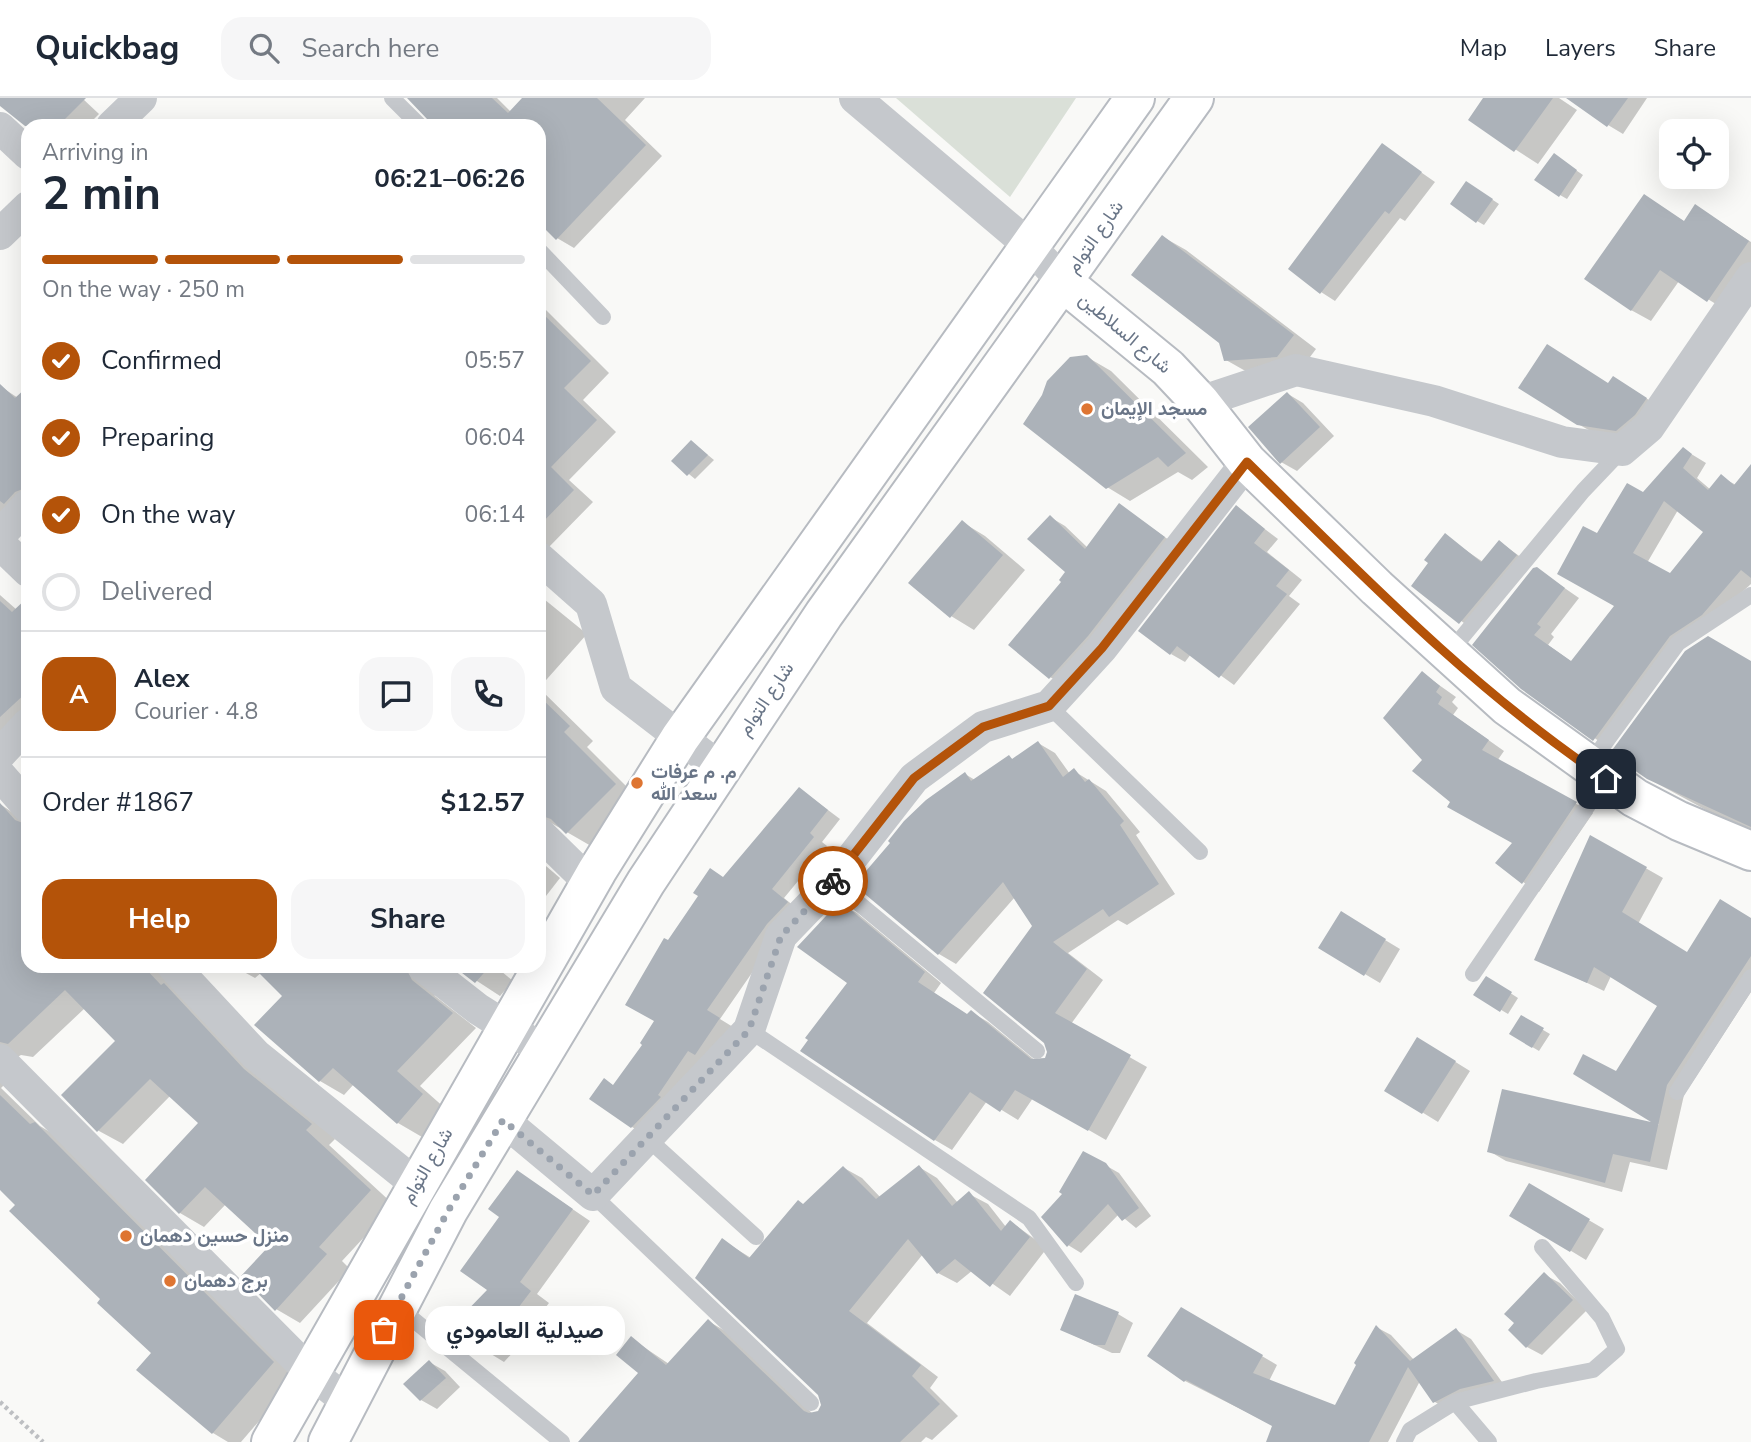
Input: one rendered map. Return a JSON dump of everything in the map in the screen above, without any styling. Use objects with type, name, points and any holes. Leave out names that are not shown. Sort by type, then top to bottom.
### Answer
[{"type":"main road","name":"شارع التوام","points":[[546,959],[680,738],[1135,98]]},
{"type":"main road","name":"شارع التوام","points":[[327,1442],[396,1306],[543,1051],[720,768],[824,614],[1194,98]]},
{"type":"main road","name":"شارع السلاطين","points":[[1063,282],[1131,334],[1200,402],[1247,462],[1507,706],[1597,773],[1679,821],[1751,851]]},
{"type":"main road","name":"شارع التوام","points":[[271,1442],[538,973]]},
{"type":"street","points":[[119,119],[141,98]]},
{"type":"street","name":"شارع السلاطين","points":[[855,98],[1031,247],[1063,282]]},
{"type":"street","points":[[0,128],[21,148]]},
{"type":"street","points":[[0,234],[21,214]]},
{"type":"street","points":[[1200,402],[1296,370],[1434,401],[1562,442],[1622,450],[1649,427],[1751,278]]},
{"type":"street","points":[[503,1120],[593,1195],[749,1030],[781,936],[832,882],[914,778],[983,727],[1049,706],[1102,648],[1247,462]]},
{"type":"street","points":[[0,535],[21,512]]},
{"type":"street","points":[[0,544],[21,564]]},
{"type":"street","points":[[546,564],[591,604],[616,688],[720,768]]},
{"type":"street","points":[[0,754],[21,732]]},
{"type":"street","points":[[0,775],[21,799]]},
{"type":"street","points":[[546,840],[590,883]]},
{"type":"street","points":[[180,973],[256,1055],[416,1184]]},
{"type":"street","points":[[433,973],[506,1028],[543,1051]]},
{"type":"street","points":[[0,1060],[310,1371],[349,1403]]},
{"type":"lane","points":[[392,98],[412,119]]},
{"type":"lane","points":[[546,257],[603,317]]},
{"type":"lane","points":[[1449,653],[1583,491],[1622,450]]},
{"type":"lane","points":[[1473,974],[1678,643],[1751,596]]},
{"type":"lane","points":[[1049,706],[1200,852]]},
{"type":"lane","points":[[832,882],[1037,1051]]},
{"type":"lane","points":[[1677,1092],[1751,977]]},
{"type":"lane","points":[[749,1030],[1029,1218],[1076,1283]]},
{"type":"lane","points":[[648,1138],[756,1237]]},
{"type":"lane","points":[[593,1195],[811,1403]]},
{"type":"lane","points":[[1404,1442],[1410,1430],[1455,1402],[1592,1370],[1617,1349],[1602,1318],[1542,1247]]},
{"type":"lane","points":[[396,1306],[562,1442]]},
{"type":"lane","points":[[1455,1402],[1489,1442]]},
{"type":"path","points":[[0,1402],[43,1442]]},
{"type":"shaded area","points":[[896,98],[1076,98],[1010,197]]},
{"type":"building","points":[[0,98],[86,98],[65,119],[21,119],[21,123],[0,106]]},
{"type":"building","points":[[407,98],[492,98],[508,113],[522,98],[597,98],[646,145],[556,240],[546,230],[546,119],[427,119]]},
{"type":"building","points":[[1483,98],[1553,98],[1514,152],[1468,120]]},
{"type":"building","points":[[1566,98],[1628,98],[1607,127]]},
{"type":"building","points":[[1382,143],[1422,172],[1389,214],[1385,211],[1320,294],[1288,269]]},
{"type":"building","points":[[1554,153],[1577,170],[1559,197],[1534,180]]},
{"type":"building","points":[[1466,181],[1493,199],[1476,223],[1450,204]]},
{"type":"building","points":[[1644,194],[1684,221],[1695,204],[1749,241],[1707,302],[1660,270],[1631,311],[1584,279]]},
{"type":"building","points":[[1162,235],[1294,335],[1277,357],[1224,361],[1219,343],[1131,275]]},
{"type":"building","points":[[546,317],[591,361],[564,388],[597,420],[551,467],[574,490],[546,519]]},
{"type":"building","points":[[1547,344],[1608,383],[1613,376],[1647,398],[1635,415],[1616,431],[1577,425],[1518,388]]},
{"type":"building","name":"مسجد الإيمان","points":[[1087,355],[1186,453],[1168,467],[1158,457],[1106,489],[1023,424],[1042,395],[1047,381],[1070,357]]},
{"type":"building","points":[[0,384],[15,398],[21,392],[21,490],[4,504],[0,501]]},
{"type":"building","points":[[1287,392],[1320,427],[1280,464],[1248,427]]},
{"type":"building","points":[[691,440],[708,455],[687,476],[671,461]]},
{"type":"building","points":[[1683,447],[1692,454],[1683,468],[1708,490],[1721,474],[1734,485],[1751,464],[1751,578],[1741,570],[1702,615],[1670,636],[1593,741],[1521,689],[1472,645],[1533,568],[1537,567],[1565,588],[1537,624],[1541,627],[1534,635],[1571,661],[1614,606],[1557,574],[1583,526],[1597,533],[1627,483],[1643,492]],"holes":[[[1664,501],[1703,532],[1670,573],[1633,553]]]},
{"type":"building","points":[[1119,503],[1165,537],[1088,636],[1049,679],[1008,645],[1061,582],[1059,580],[1065,572],[1027,539],[1050,515],[1085,549]]},
{"type":"building","points":[[1236,505],[1265,529],[1254,543],[1289,570],[1276,586],[1287,594],[1219,678],[1177,646],[1170,655],[1138,631]]},
{"type":"building","points":[[962,520],[1003,555],[950,618],[908,583]]},
{"type":"building","points":[[1445,533],[1481,562],[1499,540],[1517,555],[1459,624],[1411,586],[1428,563],[1424,560]]},
{"type":"building","points":[[0,601],[12,612],[21,604],[21,698],[0,717]]},
{"type":"building","points":[[1708,636],[1751,661],[1751,827],[1647,779],[1610,753],[1685,651]]},
{"type":"building","points":[[1422,671],[1440,686],[1436,692],[1442,697],[1438,704],[1489,740],[1482,750],[1577,802],[1522,884],[1495,863],[1512,843],[1447,807],[1450,802],[1412,771],[1422,760],[1383,718]]},
{"type":"building","points":[[546,703],[570,726],[564,732],[616,784],[566,834],[546,817]]},
{"type":"building","points":[[1038,741],[1063,777],[1074,768],[1085,782],[1089,779],[1124,821],[1120,825],[1159,884],[1109,917],[1103,909],[1053,942],[1087,969],[1055,1013],[1131,1055],[1088,1131],[1015,1090],[1000,1112],[970,1092],[934,1141],[800,1051],[808,1040],[805,1038],[847,983],[797,947],[840,901],[925,972],[918,982],[967,1014],[971,1010],[1031,1059],[1045,1058],[1047,1052],[1044,1043],[983,993],[1032,926],[1003,882],[938,955],[854,885],[890,843],[888,841],[904,821],[926,800],[965,772],[971,781],[1009,755],[1012,759]]},
{"type":"building","points":[[799,787],[828,810],[810,833],[814,837],[772,889],[788,902],[767,924],[707,1010],[720,1018],[695,1055],[688,1051],[658,1095],[661,1097],[631,1128],[589,1099],[604,1078],[613,1085],[642,1045],[640,1043],[654,1021],[625,1005],[664,938],[668,940],[698,896],[693,893],[710,868],[723,877]]},
{"type":"building","points":[[0,803],[15,820],[21,822],[21,973],[150,973],[161,985],[164,983],[244,1069],[312,1124],[306,1130],[371,1190],[319,1247],[327,1254],[275,1311],[241,1276],[269,1246],[205,1187],[179,1214],[145,1180],[198,1123],[150,1079],[97,1132],[61,1095],[115,1041],[65,990],[8,1044],[0,1042]]},
{"type":"building","points":[[1590,835],[1647,867],[1622,912],[1687,952],[1720,899],[1751,918],[1751,956],[1667,1085],[1650,1162],[1613,1154],[1605,1183],[1487,1152],[1502,1089],[1651,1122],[1573,1074],[1583,1054],[1616,1071],[1657,1006],[1594,967],[1587,983],[1534,960]]},
{"type":"building","points":[[1341,911],[1386,939],[1364,976],[1318,948]]},
{"type":"building","points":[[259,973],[408,973],[412,980],[453,1013],[397,1071],[423,1094],[397,1124],[333,1068],[319,1082],[254,1025],[282,996]]},
{"type":"building","points":[[462,973],[484,973],[475,983]]},
{"type":"building","points":[[1486,976],[1512,992],[1500,1012],[1473,995]]},
{"type":"building","points":[[1521,1015],[1544,1028],[1532,1048],[1509,1034]]},
{"type":"building","points":[[1417,1037],[1456,1061],[1422,1114],[1384,1091]]},
{"type":"building","points":[[0,1095],[30,1124],[35,1122],[274,1362],[212,1434],[136,1370],[151,1353],[97,1303],[100,1299],[9,1211],[15,1205],[0,1190]]},
{"type":"building","points":[[1083,1151],[1106,1163],[1139,1208],[1122,1221],[1108,1204],[1067,1247],[1041,1217],[1062,1194],[1059,1192]]},
{"type":"building","points":[[919,1165],[952,1206],[969,1191],[1001,1231],[1010,1220],[1030,1237],[990,1287],[955,1259],[937,1274],[908,1239],[849,1311],[921,1365],[912,1376],[940,1404],[900,1442],[578,1442],[638,1373],[616,1355],[631,1336],[666,1365],[708,1319],[804,1411],[818,1411],[821,1405],[818,1395],[695,1278],[722,1238],[749,1258],[798,1200],[803,1204],[843,1166],[876,1199]]},
{"type":"building","points":[[517,1170],[573,1209],[520,1282],[531,1291],[512,1316],[516,1320],[485,1352],[454,1324],[487,1290],[460,1271],[499,1217],[488,1209]]},
{"type":"building","points":[[1529,1183],[1590,1219],[1570,1252],[1509,1216]]},
{"type":"building","points":[[1544,1272],[1573,1300],[1526,1348],[1508,1330],[1514,1323],[1504,1314]]},
{"type":"building","points":[[1075,1294],[1119,1312],[1105,1345],[1095,1345],[1060,1330]]},
{"type":"building","points":[[1181,1307],[1263,1355],[1253,1373],[1335,1405],[1356,1365],[1354,1363],[1376,1325],[1410,1361],[1456,1328],[1494,1381],[1460,1389],[1433,1403],[1408,1367],[1369,1442],[1266,1442],[1272,1426],[1186,1380],[1184,1382],[1147,1356]]},
{"type":"building","points":[[429,1360],[446,1378],[420,1401],[403,1384]]},
{"type":"way so far","points":[[384,1330],[448,1211],[503,1120],[593,1195],[749,1030],[781,936],[833,881]]},
{"type":"place","name":"مسجد الإيمان","points":[[1087,409]]},
{"type":"place","name":"م. م عرفات سعد الله","points":[[637,783]]},
{"type":"place","name":"منزل حسين دهمان","points":[[126,1236]]},
{"type":"place","name":"برج دهمان","points":[[170,1281]]},
{"type":"place","name":"صيدلية العامودي","points":[[384,1330]]},
{"type":"route","points":[[833,881],[914,778],[983,727],[1049,706],[1102,648],[1247,462],[1377,588],[1507,706],[1606,779]]}]
